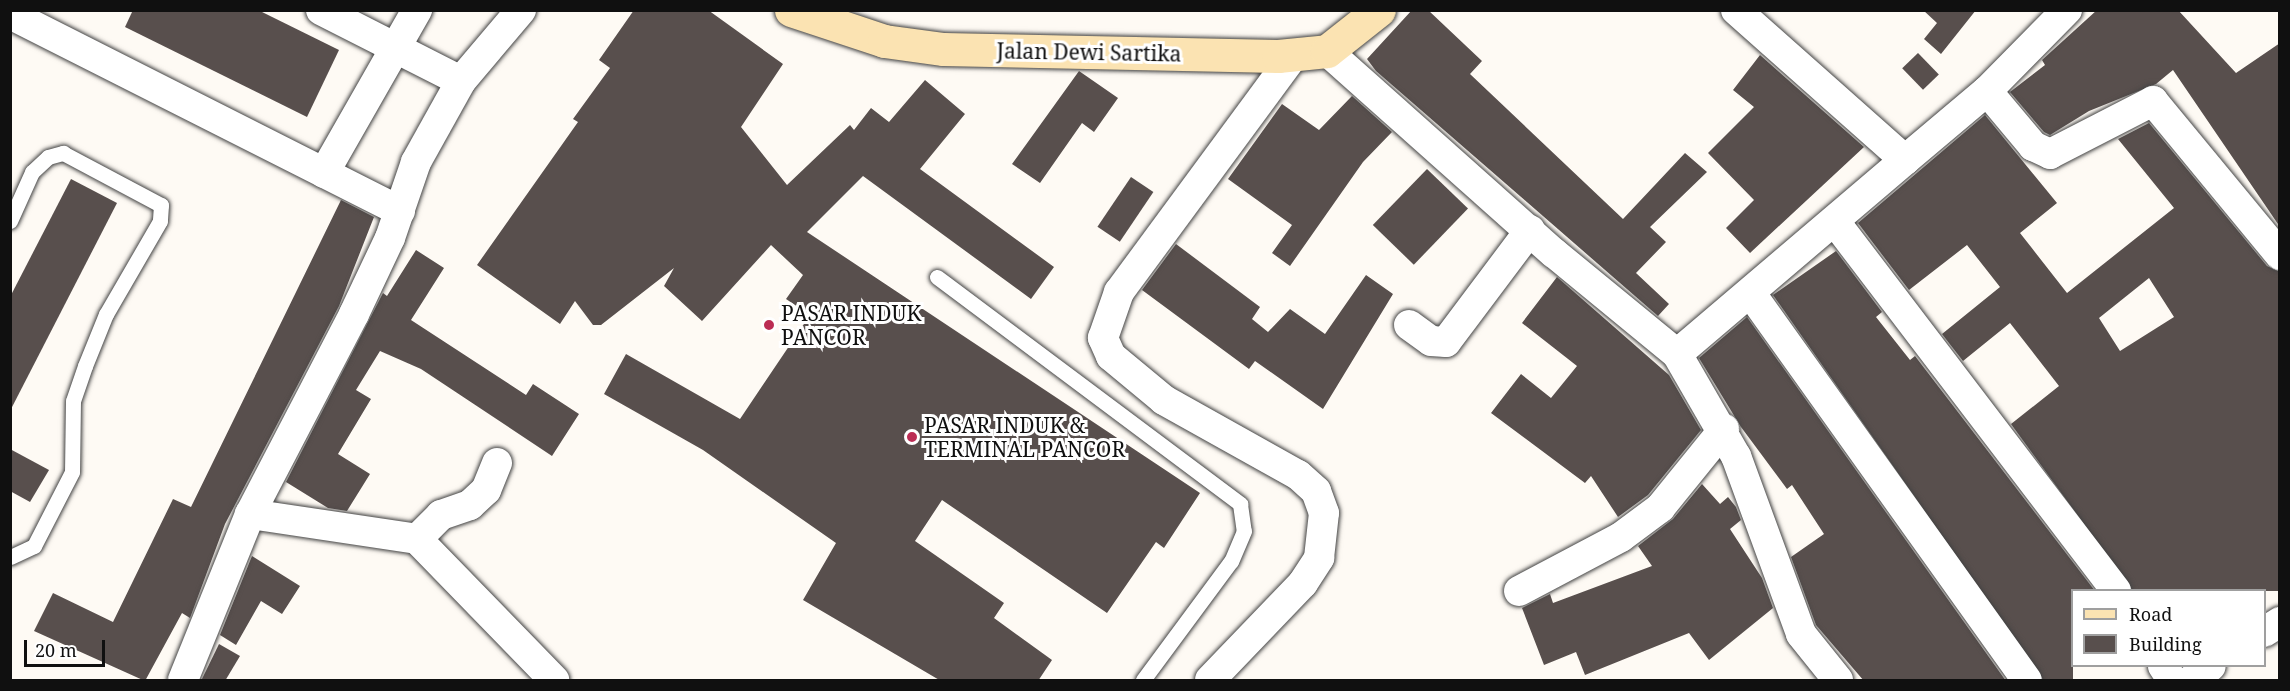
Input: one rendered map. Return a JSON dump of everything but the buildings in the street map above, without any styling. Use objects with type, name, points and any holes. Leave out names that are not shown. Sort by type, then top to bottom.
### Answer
[{"type":"street","points":[[321,10],[461,81]]},
{"type":"street","points":[[324,173],[398,48],[417,10]]},
{"type":"street","points":[[183,681],[250,514],[354,314],[400,211],[416,162],[461,81],[521,10]]},
{"type":"street","name":"Jalan Dewi Sartika","points":[[791,10],[884,41],[943,49],[1293,56],[1327,51],[1379,10]]},
{"type":"street","points":[[1736,10],[1905,160]]},
{"type":"street","points":[[1677,354],[1752,295],[1987,91],[2067,10]]},
{"type":"street","points":[[10,14],[400,211]]},
{"type":"street","points":[[1327,51],[1530,231],[1677,354],[1724,429],[1797,625],[1838,681]]},
{"type":"street","points":[[1210,681],[1303,583],[1319,558],[1324,513],[1316,491],[1299,475],[1164,400],[1111,356],[1103,338],[1119,292],[1293,56]]},
{"type":"street","points":[[1987,91],[2033,146],[2050,154],[2141,104],[2158,104],[2280,255]]},
{"type":"street","points":[[1836,223],[2114,589]]},
{"type":"street","points":[[1409,325],[1431,341],[1446,342],[1530,231]]},
{"type":"street","points":[[1752,295],[2027,681]]},
{"type":"street","points":[[1519,591],[1621,537],[1660,508],[1724,429]]},
{"type":"street","points":[[417,539],[441,515],[470,505],[486,490],[497,463]]},
{"type":"street","points":[[250,514],[417,539],[554,681]]},
{"type":"street","points":[[2266,631],[2280,622]]},
{"type":"street","points":[[2164,667],[2172,681]]},
{"type":"street","points":[[2191,681],[2210,667]]},
{"type":"lane","points":[[10,221],[32,172],[48,157],[63,153],[161,205],[160,220],[106,314],[73,400],[72,472],[34,546],[10,557]]},
{"type":"lane","points":[[937,277],[1240,504],[1244,531],[1231,561],[1143,681]]},
{"type":"place","name":"PASAR INDUK PANCOR","points":[[769,325]]},
{"type":"place","name":"PASAR INDUK & TERMINAL PANCOR","points":[[912,437]]}]
